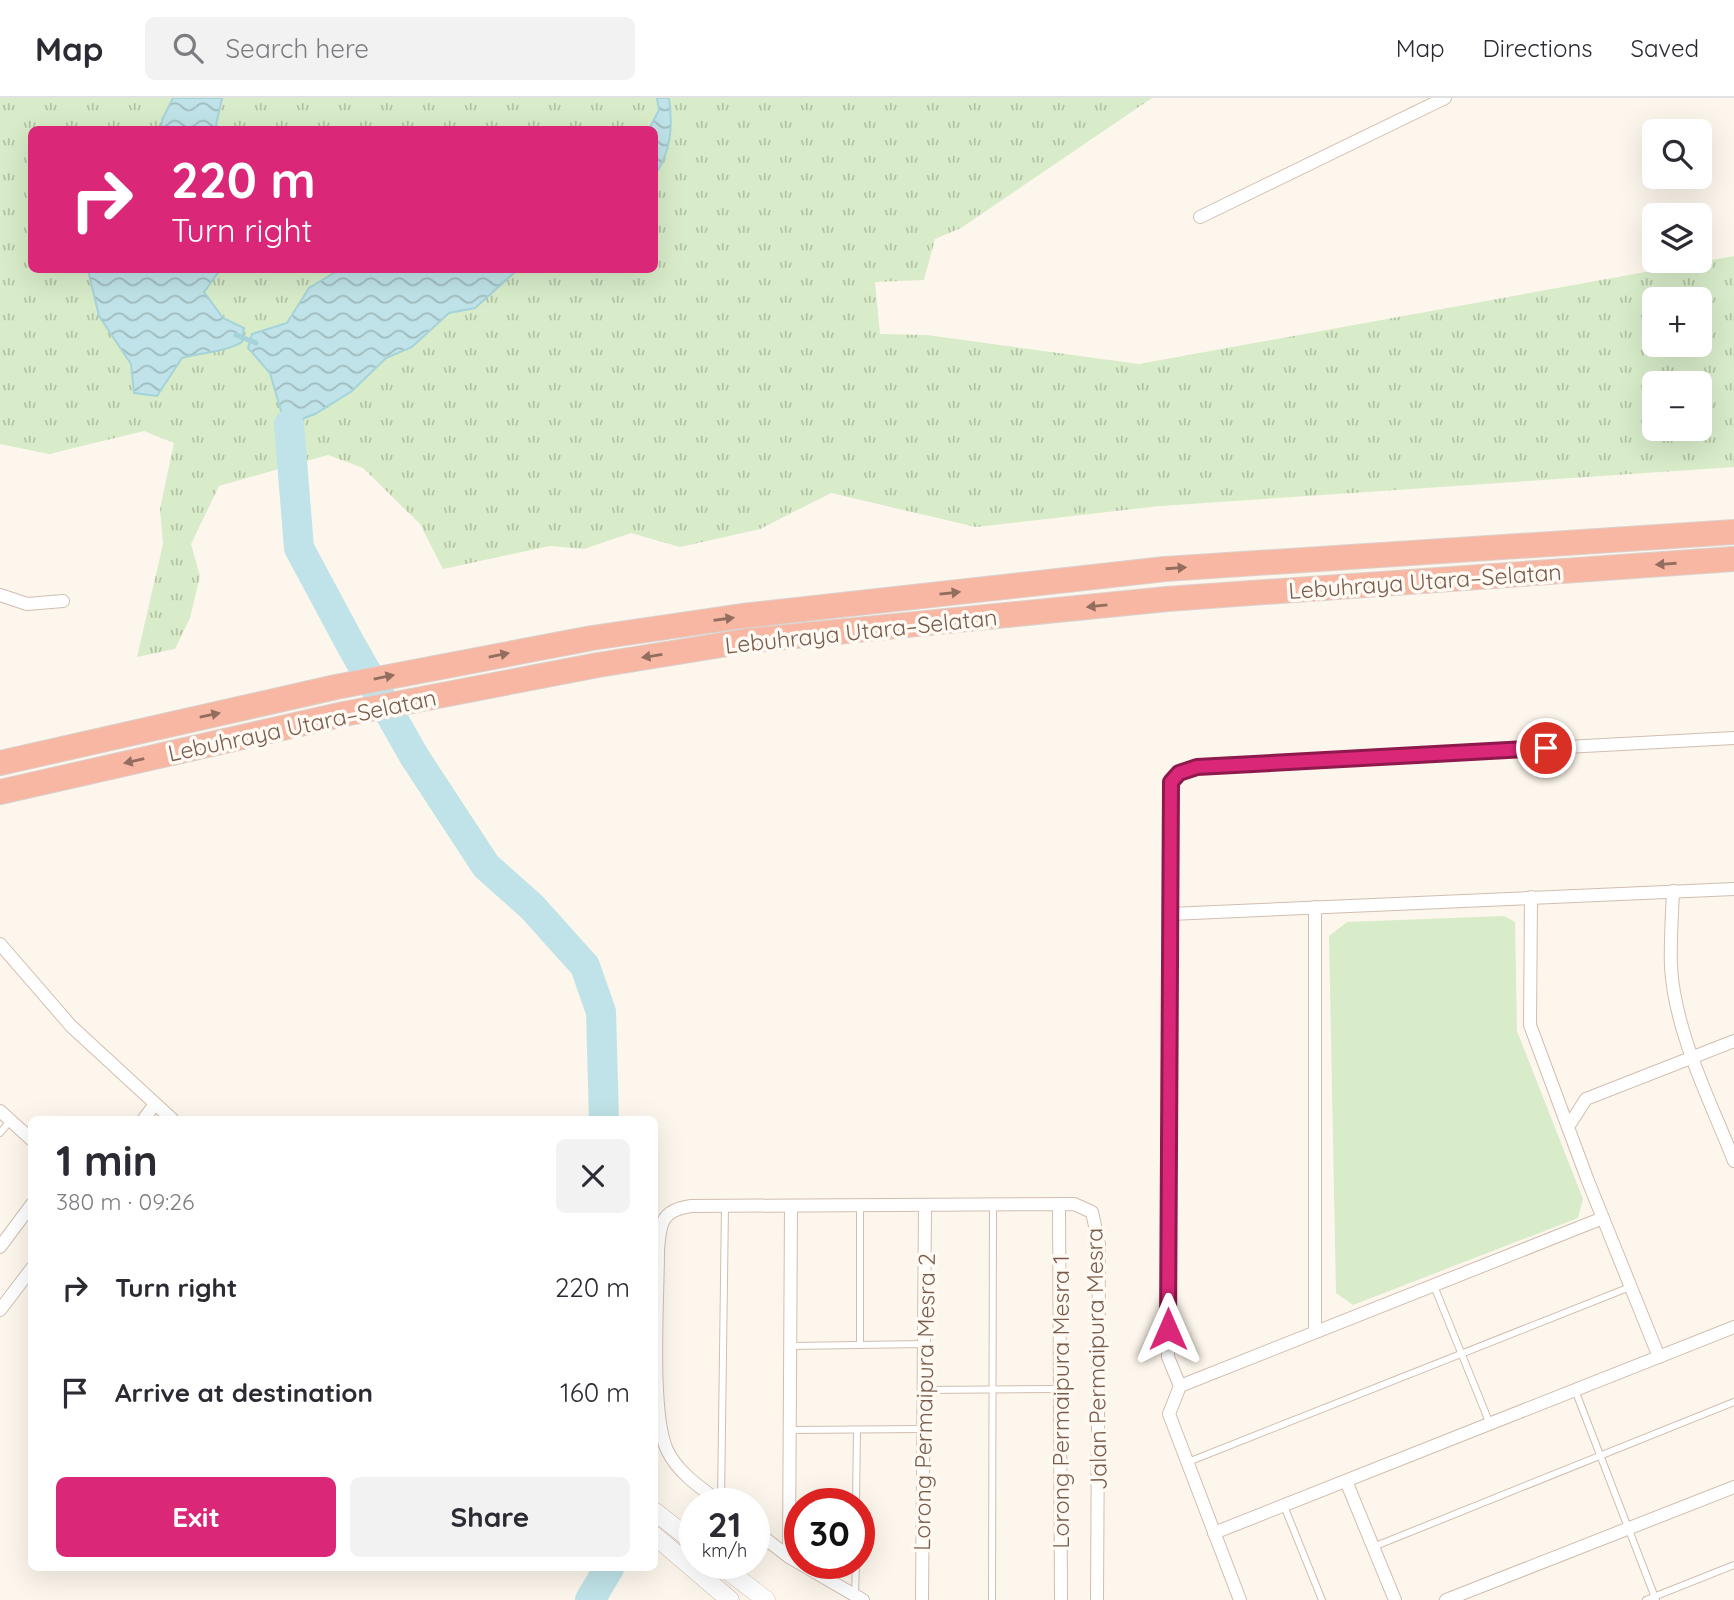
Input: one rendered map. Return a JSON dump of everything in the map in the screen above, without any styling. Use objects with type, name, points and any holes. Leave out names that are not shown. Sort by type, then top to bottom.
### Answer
[{"type":"highway","name":"Lebuhraya Utara–Selatan","points":[[0,764],[336,687],[592,638],[742,616],[1165,569],[1734,532]]},
{"type":"highway","name":"Lebuhraya Utara–Selatan","points":[[0,792],[344,713],[746,641],[1167,599],[1734,559]]},
{"type":"main road","points":[[658,1514],[679,1530]]},
{"type":"main road","points":[[661,1540],[730,1600]]},
{"type":"main road","points":[[739,1579],[766,1600]]},
{"type":"street","points":[[1200,217],[1445,98]]},
{"type":"street","points":[[0,595],[26,604],[63,601]]},
{"type":"street","points":[[1240,1600],[1169,1415],[1180,1386],[1168,1357],[1171,782],[1179,773],[1197,767],[1734,738]]},
{"type":"street","points":[[1170,914],[1734,888]]},
{"type":"street","points":[[1673,891],[1671,968],[1680,1013],[1693,1057],[1734,1161]]},
{"type":"street","points":[[1531,897],[1530,1025],[1659,1357]]},
{"type":"street","points":[[1315,907],[1315,1332]]},
{"type":"street","points":[[0,944],[71,1026],[168,1116]]},
{"type":"street","points":[[1568,1127],[1586,1099],[1734,1041]]},
{"type":"street","points":[[146,1116],[155,1104]]},
{"type":"street","points":[[5,1116],[28,1136]]},
{"type":"street","name":"Jalan Permaipura Mesra","points":[[702,1488],[685,1475],[667,1450],[659,1418],[658,1251],[663,1217],[670,1211],[691,1206],[1059,1204],[1088,1208],[1094,1217],[1099,1244],[1097,1600]]},
{"type":"street","name":"Lorong Permaipura Mesra 1","points":[[1059,1204],[1061,1600]]},
{"type":"street","name":"Lorong Permaipura Mesra 2","points":[[922,1600],[925,1205]]},
{"type":"street","points":[[790,1488],[791,1206]]},
{"type":"street","points":[[0,1247],[28,1209]]},
{"type":"street","points":[[1180,1386],[1603,1218]]},
{"type":"street","points":[[0,1310],[28,1273]]},
{"type":"street","points":[[1214,1533],[1734,1327]]},
{"type":"street","points":[[1346,1481],[1395,1600]]},
{"type":"street","points":[[1446,1600],[1734,1488]]},
{"type":"street","points":[[770,1542],[784,1553]]},
{"type":"street","points":[[827,1579],[859,1598]]},
{"type":"lane","points":[[0,1133],[5,1116]]},
{"type":"lane","points":[[992,1600],[995,1389],[993,1204]]},
{"type":"lane","points":[[860,1205],[860,1345]]},
{"type":"lane","points":[[721,1488],[725,1206]]},
{"type":"lane","points":[[1434,1286],[1490,1424]]},
{"type":"lane","points":[[1186,1462],[1631,1287]]},
{"type":"lane","points":[[790,1346],[924,1344]]},
{"type":"lane","points":[[924,1390],[1060,1389]]},
{"type":"lane","points":[[1575,1390],[1655,1598]]},
{"type":"lane","points":[[1373,1547],[1734,1402]]},
{"type":"lane","points":[[790,1430],[923,1429]]},
{"type":"lane","points":[[856,1488],[857,1430]]},
{"type":"lane","points":[[1284,1506],[1322,1600]]},
{"type":"lane","points":[[1646,1600],[1734,1565]]},
{"type":"lane","points":[[857,1579],[859,1598]]},
{"type":"green space","points":[[0,98],[1152,98],[961,228],[935,239],[924,280],[875,282],[880,334],[927,335],[1139,364],[1642,273],[1712,273],[1712,260],[1734,256],[1734,467],[1160,506],[976,527],[831,493],[760,529],[680,547],[631,533],[584,549],[550,546],[443,569],[420,524],[363,468],[328,455],[219,486],[191,544],[200,576],[190,618],[175,649],[137,657],[163,544],[160,509],[174,443],[144,431],[49,454],[0,444]]},
{"type":"green space","points":[[1504,916],[1515,922],[1517,1031],[1583,1199],[1578,1218],[1353,1305],[1336,1293],[1329,936],[1347,922]]},
{"type":"water","points":[[173,98],[222,98],[217,126],[162,126],[162,120]]},
{"type":"water","points":[[657,98],[669,98],[671,129],[668,148],[658,170],[658,126],[651,126],[659,110]]},
{"type":"water","points":[[89,273],[218,273],[204,292],[223,318],[244,328],[242,342],[236,345],[182,358],[157,396],[134,393],[131,364],[99,316]]},
{"type":"water","points":[[334,273],[514,273],[475,308],[449,313],[412,347],[386,358],[352,391],[315,414],[289,424],[283,418],[270,373],[248,348],[252,334],[287,323],[309,288]]},
{"type":"waterway","points":[[236,335],[256,343]]},
{"type":"waterway","points":[[289,424],[299,548],[351,645],[414,756],[486,866],[532,907],[585,966],[601,1012],[604,1116]]},
{"type":"waterway","points":[[590,1600],[607,1571]]},
{"type":"route","points":[[1168,1329],[1171,782],[1179,773],[1197,767],[1546,748]]}]
